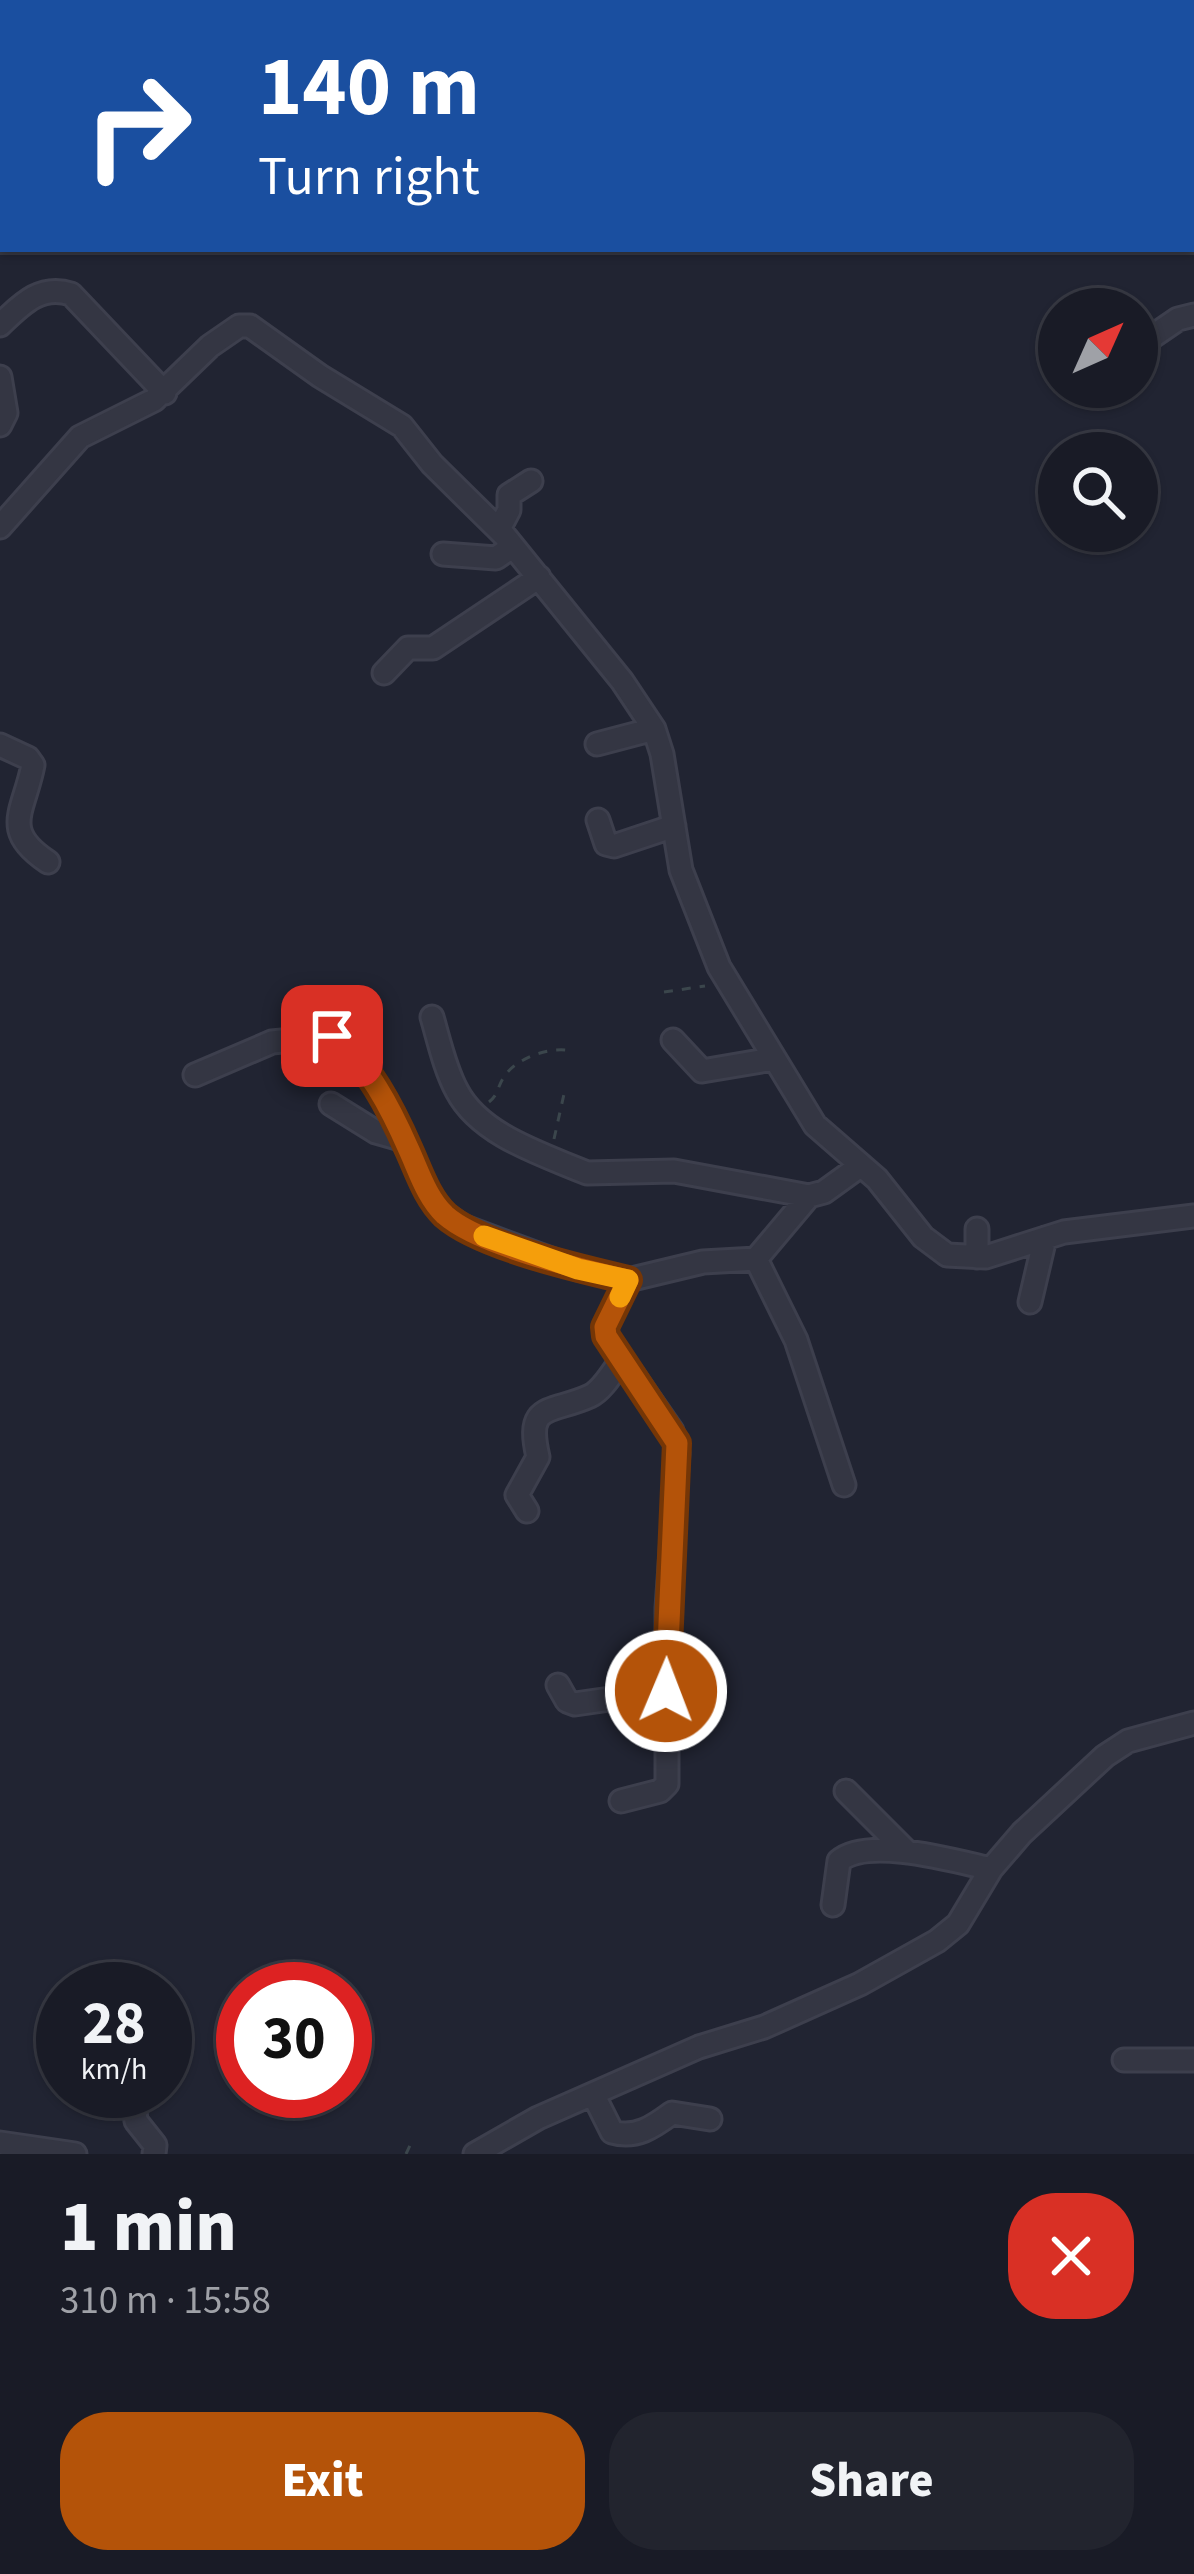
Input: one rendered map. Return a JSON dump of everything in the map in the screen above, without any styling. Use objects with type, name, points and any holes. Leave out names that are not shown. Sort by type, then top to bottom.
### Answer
[{"type":"street","points":[[0,324],[39,293],[70,294],[165,393]]},
{"type":"street","points":[[1158,333],[1194,315]]},
{"type":"street","points":[[0,527],[80,437],[165,393],[211,346],[244,324],[402,426],[441,474],[506,538],[622,681],[654,729],[681,870],[730,986],[815,1125],[877,1179],[936,1248],[946,1255],[977,1257],[1045,1238],[1194,1216]]},
{"type":"street","points":[[0,377],[6,412],[0,425]]},
{"type":"street","points":[[442,554],[496,558],[506,538],[509,495],[530,482]]},
{"type":"street","points":[[384,673],[409,648],[433,648],[539,578]]},
{"type":"street","points":[[597,744],[654,729]]},
{"type":"street","points":[[0,745],[33,765],[12,824],[15,837],[28,851],[48,862]]},
{"type":"street","points":[[598,820],[606,844],[614,846],[674,826]]},
{"type":"street","points":[[432,1017],[454,1084],[473,1114],[550,1158],[587,1172],[674,1171],[809,1196],[824,1192],[860,1166]]},
{"type":"street","points":[[195,1075],[272,1042],[332,1036],[378,1088],[441,1211],[462,1226],[578,1269],[628,1280],[703,1262],[756,1259],[809,1196]]},
{"type":"street","points":[[673,1040],[702,1071],[773,1059]]},
{"type":"street","points":[[331,1104],[376,1132],[404,1140]]},
{"type":"street","points":[[977,1229],[977,1257]]},
{"type":"street","points":[[1030,1302],[1045,1238]]},
{"type":"street","points":[[756,1259],[796,1340],[844,1485]]},
{"type":"street","points":[[621,1801],[660,1791],[667,1784],[666,1691],[677,1443],[606,1336],[605,1327],[628,1280]]},
{"type":"street","points":[[527,1511],[518,1489],[538,1457],[532,1442],[536,1422],[550,1407],[592,1395],[622,1359]]},
{"type":"street","points":[[559,1685],[567,1701],[575,1704],[666,1691]]},
{"type":"street","points":[[475,2154],[538,2118],[699,2047],[764,2027],[860,1984],[938,1941],[958,1924],[991,1869],[1022,1833],[1118,1746],[1194,1723]]},
{"type":"street","points":[[846,1790],[907,1852]]},
{"type":"street","points":[[833,1905],[838,1861],[847,1854],[907,1852],[991,1869]]},
{"type":"street","points":[[1124,2060],[1194,2060]]},
{"type":"street","points":[[593,2094],[612,2132],[619,2134],[643,2132],[672,2114],[710,2120]]},
{"type":"street","points":[[136,2118],[155,2145],[154,2154]]},
{"type":"street","points":[[0,2143],[75,2154]]},
{"type":"path","points":[[664,992],[718,983],[730,986]]},
{"type":"path","points":[[473,1114],[494,1099],[504,1075],[513,1068],[546,1049],[566,1050]]},
{"type":"path","points":[[550,1158],[564,1094]]},
{"type":"path","points":[[406,2154],[412,2141]]},
{"type":"slow traffic","points":[[484,1236],[578,1269],[628,1280],[620,1297]]},
{"type":"route","points":[[332,1036],[378,1088],[429,1194],[448,1217],[493,1239],[578,1269],[628,1280],[605,1327],[606,1336],[677,1443],[666,1691]]}]
